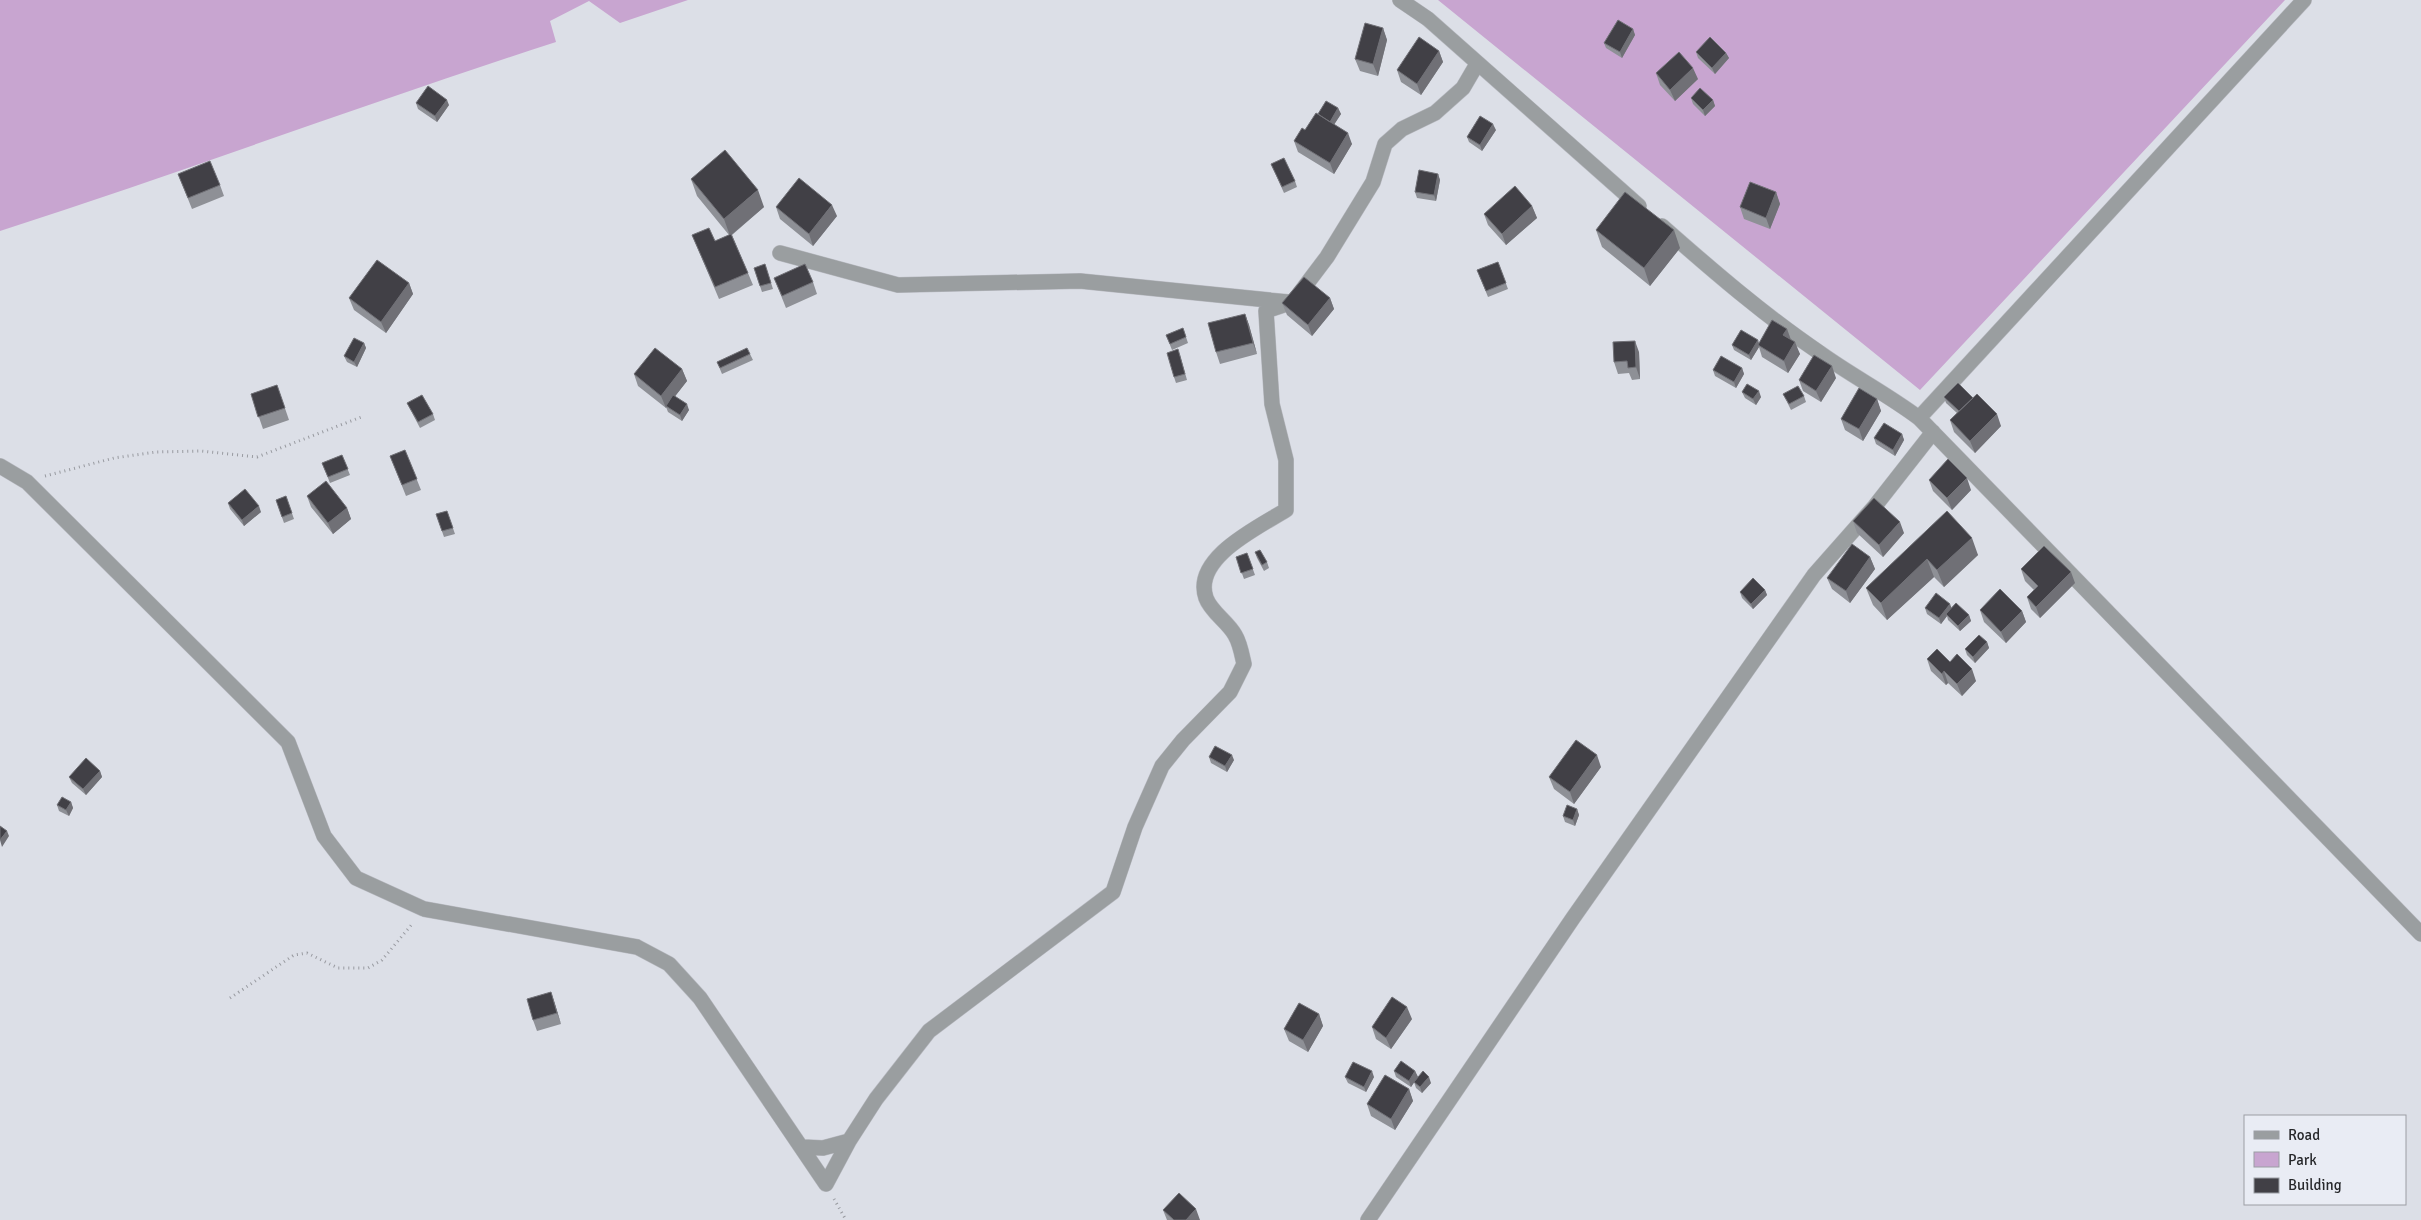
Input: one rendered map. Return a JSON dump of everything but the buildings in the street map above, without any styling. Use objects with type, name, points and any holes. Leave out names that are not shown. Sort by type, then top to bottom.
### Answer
[{"type":"street","points":[[1400,0],[1428,19],[1738,293],[1820,354],[1894,400],[1919,418],[2421,934]]},
{"type":"street","points":[[1919,418],[2304,0]]},
{"type":"street","points":[[0,466],[27,482],[288,742],[324,836],[356,878],[424,909],[637,947],[669,964],[700,998],[803,1147],[826,1184],[849,1141],[876,1099],[929,1031],[1113,892],[1135,827],[1162,766],[1183,740],[1230,692],[1244,664],[1236,635],[1206,599],[1205,582],[1214,563],[1226,547],[1286,510],[1286,460],[1272,404],[1266,311],[1293,302],[1327,257],[1350,223],[1373,182],[1385,144],[1402,129],[1435,113],[1463,88],[1477,64]]},
{"type":"street","points":[[780,253],[898,285],[1080,281],[1293,302]]},
{"type":"street","points":[[1368,1220],[1573,918],[1814,575],[1875,506],[1933,432]]},
{"type":"street","points":[[803,1147],[823,1148],[849,1141]]},
{"type":"path","points":[[27,482],[114,458],[156,452],[201,451],[257,457],[364,416]]},
{"type":"path","points":[[230,998],[294,955],[307,953],[338,968],[368,968],[382,960],[424,909]]},
{"type":"path","points":[[826,1184],[846,1220]]},
{"type":"green space","points":[[0,0],[688,0],[620,23],[589,1],[550,21],[556,42],[0,231]]},
{"type":"green space","points":[[1438,0],[2285,0],[1920,390]]}]
